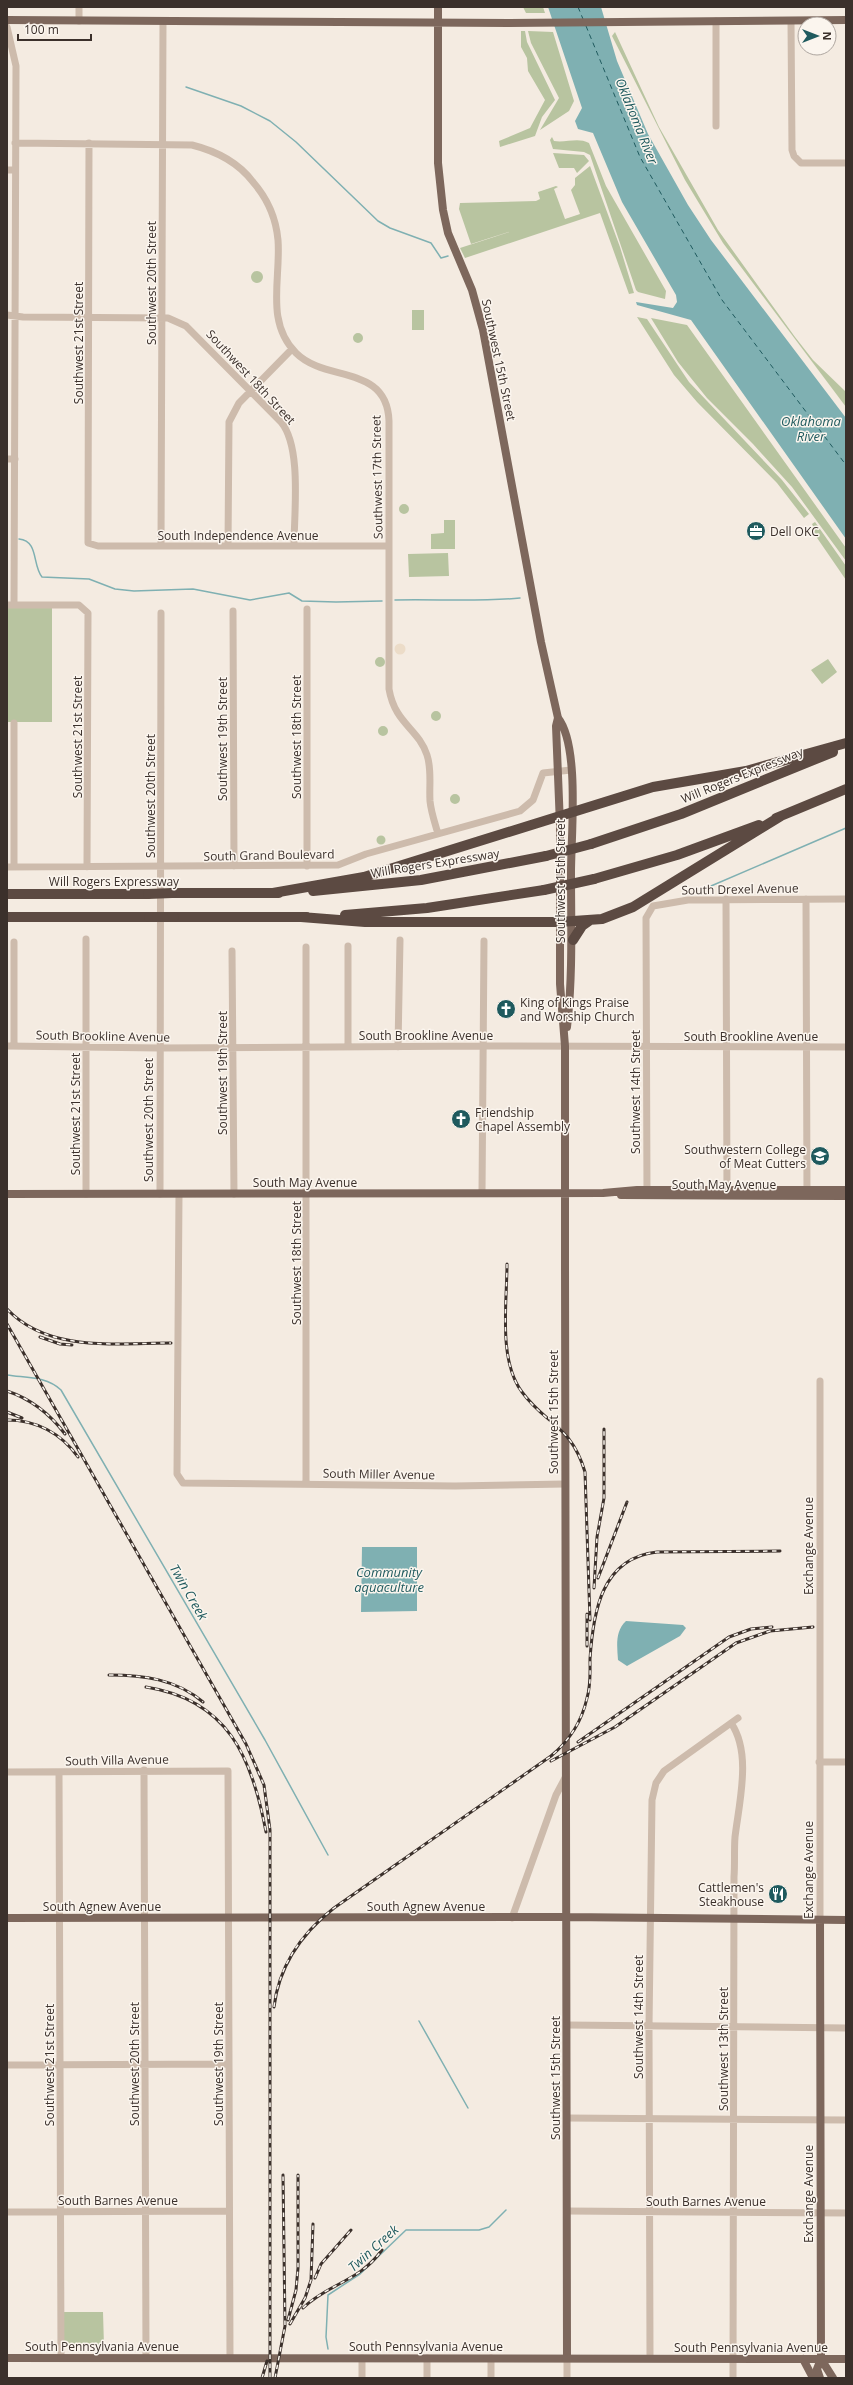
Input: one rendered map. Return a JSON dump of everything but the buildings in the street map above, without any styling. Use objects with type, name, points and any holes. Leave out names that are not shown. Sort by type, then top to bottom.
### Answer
[{"type":"highway","points":[[273,893],[380,873],[667,783],[746,771],[846,743]]},
{"type":"highway","name":"Will Rogers Expressway","points":[[7,894],[273,893],[397,884],[481,870],[546,856],[591,844],[681,814],[846,747]]},
{"type":"highway","points":[[7,917],[301,917],[427,908],[544,890],[594,879],[677,855],[846,790]]},
{"type":"highway","points":[[301,917],[365,922],[591,921],[613,916],[633,907],[781,816]]},
{"type":"highway","points":[[572,940],[582,926],[591,921]]},
{"type":"main road","name":"Southwest 15th Street","points":[[438,7],[438,163],[442,210],[448,233],[472,290],[482,324],[540,642],[558,718],[563,724],[571,770],[573,959],[565,1046]]},
{"type":"main road","points":[[7,20],[509,23],[846,20]]},
{"type":"main road","name":"Southwest 15th Street","points":[[558,718],[556,726],[560,816],[559,959],[565,1046],[566,1193],[565,1778],[567,2358]]},
{"type":"main road","points":[[559,959],[573,959]]},
{"type":"main road","name":"South May Avenue","points":[[7,1194],[806,1193],[846,1190]]},
{"type":"main road","name":"South May Avenue","points":[[806,1193],[846,1196]]},
{"type":"main road","name":"South Agnew Avenue","points":[[7,1918],[566,1917],[846,1920]]},
{"type":"main road","name":"Exchange Avenue","points":[[820,1920],[821,2359],[817,2369],[820,2378]]},
{"type":"main road","name":"South Pennsylvania Avenue","points":[[7,2358],[846,2359]]},
{"type":"main road","points":[[803,2359],[813,2378]]},
{"type":"main road","points":[[821,2359],[833,2378]]},
{"type":"street","points":[[79,7],[79,21]]},
{"type":"street","name":"Southwest 20th Street","points":[[162,546],[163,20]]},
{"type":"street","points":[[716,21],[716,126]]},
{"type":"street","points":[[791,21],[792,150],[794,156],[801,163],[846,163]]},
{"type":"street","points":[[7,27],[15,60],[16,459],[10,605]]},
{"type":"street","name":"Southwest 17th Street","points":[[15,143],[162,143],[192,145],[216,153],[241,169],[261,192],[273,216],[277,236],[277,318],[281,332],[292,349],[312,365],[365,380],[377,390],[385,403],[389,421],[390,694],[398,714],[419,739],[427,755],[430,773],[431,805],[438,834]]},
{"type":"street","name":"Southwest 21st Street","points":[[88,544],[89,143]]},
{"type":"street","points":[[7,170],[15,170]]},
{"type":"street","name":"Southwest 18th Street","points":[[7,315],[89,318],[162,318],[175,320],[186,326],[286,427],[292,440],[294,456],[294,546]]},
{"type":"street","points":[[228,546],[229,426],[235,408],[292,349]]},
{"type":"street","points":[[7,459],[16,459]]},
{"type":"street","name":"South Independence Avenue","points":[[88,544],[98,546],[389,546]]},
{"type":"street","name":"Southwest 21st Street","points":[[10,605],[79,605],[88,613],[87,867]]},
{"type":"street","name":"Southwest 18th Street","points":[[307,609],[307,866]]},
{"type":"street","name":"Southwest 19th Street","points":[[233,611],[234,866]]},
{"type":"street","name":"Southwest 20th Street","points":[[160,1194],[159,1048],[161,613]]},
{"type":"street","points":[[11,867],[14,723]]},
{"type":"street","name":"South Grand Boulevard","points":[[11,867],[307,866],[344,864],[366,854],[524,809],[535,797],[542,774],[547,771],[571,770]]},
{"type":"street","points":[[726,899],[727,1193]]},
{"type":"street","points":[[806,899],[806,1193]]},
{"type":"street","name":"South Drexel Avenue","points":[[647,946],[646,918],[652,906],[688,900],[846,900]]},
{"type":"street","name":"Southwest 21st Street","points":[[86,939],[86,1194]]},
{"type":"street","points":[[398,1047],[400,940]]},
{"type":"street","points":[[482,1193],[484,941]]},
{"type":"street","points":[[11,1046],[14,942]]},
{"type":"street","points":[[348,946],[348,1046]]},
{"type":"street","name":"Southwest 14th Street","points":[[647,946],[647,1193]]},
{"type":"street","name":"Southwest 18th Street","points":[[306,947],[308,1194],[306,1483]]},
{"type":"street","name":"Southwest 19th Street","points":[[232,951],[234,1194]]},
{"type":"street","name":"South Brookline Avenue","points":[[11,1046],[159,1048],[348,1046],[846,1047]]},
{"type":"street","name":"South Miller Avenue","points":[[179,1194],[177,1474],[183,1483],[306,1483],[455,1486],[565,1484]]},
{"type":"street","name":"Exchange Avenue","points":[[820,1380],[820,1920]]},
{"type":"street","name":"Southwest 14th Street","points":[[650,2358],[649,2026],[651,1810],[656,1783],[670,1766],[738,1718]]},
{"type":"street","name":"Southwest 13th Street","points":[[731,1723],[739,1734],[742,1761],[741,1802],[735,1843],[733,2378]]},
{"type":"street","points":[[819,1762],[846,1762]]},
{"type":"street","name":"Southwest 20th Street","points":[[144,1770],[146,1918],[144,2065],[146,2358]]},
{"type":"street","name":"South Villa Avenue","points":[[7,1772],[144,1770],[228,1771]]},
{"type":"street","name":"Southwest 19th Street","points":[[228,1771],[230,1918],[228,2064],[230,2358]]},
{"type":"street","name":"Southwest 21st Street","points":[[59,1772],[61,1918],[59,2066],[61,2358]]},
{"type":"street","name":"Southwest 15th Street","points":[[512,1918],[556,1795],[565,1778]]},
{"type":"street","points":[[567,2025],[846,2028]]},
{"type":"street","points":[[7,2065],[59,2066],[228,2064]]},
{"type":"street","points":[[567,2118],[846,2120]]},
{"type":"street","name":"South Barnes Avenue","points":[[7,2212],[229,2211]]},
{"type":"street","name":"South Barnes Avenue","points":[[567,2211],[846,2213]]},
{"type":"street","points":[[362,2358],[362,2378]]},
{"type":"street","points":[[427,2358],[427,2378]]},
{"type":"street","points":[[491,2358],[491,2378]]},
{"type":"street","name":"Southwest 15th Street","points":[[567,2358],[567,2378]]},
{"type":"green space","points":[[523,7],[543,7],[545,13],[526,13]]},
{"type":"green space","points":[[521,31],[525,31],[527,42],[555,100],[542,117],[535,136],[500,147],[499,141],[530,128],[545,100],[528,71],[527,58],[521,47]]},
{"type":"green space","points":[[528,31],[553,32],[574,101],[569,111],[540,130],[559,98],[531,43]]},
{"type":"green space","points":[[615,32],[659,127],[718,230],[813,360],[846,392],[846,407],[723,243],[685,180],[612,36]]},
{"type":"green space","points":[[552,137],[554,141],[581,140],[589,143],[606,186],[666,291],[665,299],[638,292],[636,290],[590,155],[584,152],[553,149],[550,140]]},
{"type":"green space","points":[[553,153],[584,155],[589,161],[577,173],[574,168],[559,168]]},
{"type":"green space","points":[[590,166],[620,247],[634,293],[629,294],[600,213],[465,258],[460,248],[515,230],[471,244],[459,209],[460,203],[536,201],[540,199],[538,192],[556,186],[558,187],[554,189],[565,219],[580,214],[571,190],[575,185],[575,178]]},
{"type":"green space","points":[[257,271],[261,273],[263,277],[261,281],[257,283],[253,281],[251,277],[253,273]]},
{"type":"green space","points":[[412,310],[424,310],[424,330],[412,330]]},
{"type":"green space","points":[[637,317],[647,319],[689,382],[782,480],[809,514],[804,518],[777,483],[697,402],[674,375]]},
{"type":"green space","points":[[651,318],[687,325],[846,548],[846,561],[792,487],[753,444],[707,398],[678,362]]},
{"type":"green space","points":[[356,333],[360,333],[362,334],[362,342],[356,343],[353,340],[353,336]]},
{"type":"green space","points":[[402,504],[406,504],[408,505],[408,513],[402,514],[399,511],[399,507]]},
{"type":"green space","points":[[444,520],[455,520],[455,549],[431,549],[431,534],[444,533]]},
{"type":"green space","points":[[815,522],[846,566],[846,580],[813,532],[815,530],[812,524]]},
{"type":"green space","points":[[448,553],[449,576],[409,577],[408,554]]},
{"type":"green space","points":[[7,608],[52,608],[52,722],[7,722]]},
{"type":"green space","points":[[378,657],[382,657],[384,658],[384,666],[378,667],[375,664],[375,660]]},
{"type":"green space","points":[[828,659],[837,672],[822,684],[811,670]]},
{"type":"green space","points":[[434,711],[438,711],[440,712],[440,720],[434,721],[431,718],[431,714]]},
{"type":"green space","points":[[381,726],[385,726],[387,727],[387,735],[381,736],[378,733],[378,729]]},
{"type":"green space","points":[[453,794],[457,794],[459,795],[459,803],[453,804],[450,801],[450,797]]},
{"type":"green space","points":[[381,835],[386,840],[381,845],[376,840]]},
{"type":"green space","points":[[64,2312],[103,2312],[104,2346],[64,2345]]},
{"type":"shaded area","points":[[400,643],[404,645],[406,649],[404,653],[400,655],[396,653],[394,649],[396,645]]},
{"type":"water","name":"Oklahoma River","points":[[548,7],[601,7],[617,61],[648,134],[688,205],[711,240],[846,418],[846,539],[691,320],[637,305],[636,302],[673,308],[677,302],[676,295],[622,202],[593,133],[578,129],[575,121],[582,108]]},
{"type":"water","name":"Community aquaculture","points":[[362,1547],[417,1547],[417,1611],[361,1612]]},
{"type":"water","points":[[626,1621],[683,1625],[686,1628],[680,1636],[627,1666],[618,1660],[617,1649],[618,1634],[622,1625]]},
{"type":"waterway","points":[[186,87],[241,106],[270,121],[296,142],[378,221],[390,228],[431,243],[441,258],[448,256]]},
{"type":"waterway","points":[[19,539],[30,544],[42,577],[89,579],[115,589],[134,591],[193,589],[250,600],[289,593],[302,601],[382,601]]},
{"type":"waterway","points":[[395,600],[474,600],[520,598]]},
{"type":"waterway","points":[[711,886],[846,828]]},
{"type":"waterway","name":"Twin Creek","points":[[7,1375],[42,1380],[55,1385],[61,1390],[265,1740],[328,1855]]},
{"type":"waterway","name":"Twin Creek","points":[[419,2021],[468,2108]]},
{"type":"waterway","name":"Twin Creek","points":[[328,2349],[326,2337],[328,2295],[360,2274],[406,2230],[479,2230],[489,2227],[506,2210]]},
{"type":"ferry route","points":[[578,7],[583,19]]},
{"type":"ferry route","points":[[586,26],[640,157],[722,300],[846,465]]},
{"type":"railway","points":[[507,1264],[505,1313],[507,1348],[514,1379],[531,1403],[573,1444],[585,1472],[590,1620]]},
{"type":"railway","points":[[7,1309],[24,1323],[42,1333],[63,1339],[107,1344],[171,1343]]},
{"type":"railway","points":[[7,1324],[246,1744],[264,1785],[270,1830],[270,2378]]},
{"type":"railway","points":[[40,1337],[60,1344],[72,1345]]},
{"type":"railway","points":[[7,1391],[24,1398],[39,1408],[53,1420],[65,1434]]},
{"type":"railway","points":[[7,1412],[22,1418]]},
{"type":"railway","points":[[7,1420],[28,1422],[38,1425],[64,1441],[78,1457]]},
{"type":"railway","points":[[594,1588],[597,1537],[604,1498],[604,1429]]},
{"type":"railway","points":[[598,1578],[627,1502]]},
{"type":"railway","points":[[274,2007],[281,1977],[286,1964],[302,1940],[322,1918],[334,1908],[551,1756],[564,1744],[578,1723],[585,1706],[590,1683],[591,1641],[598,1607],[604,1590],[612,1576],[623,1565],[638,1556],[657,1552],[780,1551]]},
{"type":"railway","points":[[587,1614],[587,1646]]},
{"type":"railway","points":[[578,1742],[729,1637],[751,1629],[772,1627]]},
{"type":"railway","points":[[551,1761],[615,1727],[736,1643],[770,1631],[813,1627]]},
{"type":"railway","points":[[109,1675],[147,1677],[170,1683],[193,1694],[203,1702]]},
{"type":"railway","points":[[146,1687],[174,1694],[197,1705],[216,1719],[232,1736],[244,1757],[253,1780],[266,1832]]},
{"type":"railway","points":[[275,2378],[285,2326],[283,2175]]},
{"type":"railway","points":[[288,2320],[296,2290],[298,2268],[298,2175]]},
{"type":"railway","points":[[290,2324],[305,2298],[311,2280],[313,2224]]},
{"type":"railway","points":[[315,2278],[321,2264],[351,2230]]},
{"type":"railway","points":[[303,2308],[323,2293],[364,2269],[382,2250]]},
{"type":"railway","points":[[262,2378],[267,2361]]},
{"type":"place","name":"Dell OKC","points":[[756,531]]},
{"type":"place","name":"King of Kings Praise and Worship Church","points":[[506,1009]]},
{"type":"place","name":"Friendship Chapel Assembly","points":[[461,1119]]},
{"type":"place","name":"Southwestern College of Meat Cutters","points":[[820,1156]]},
{"type":"place","name":"Cattlemen's Steakhouse","points":[[778,1894]]}]
